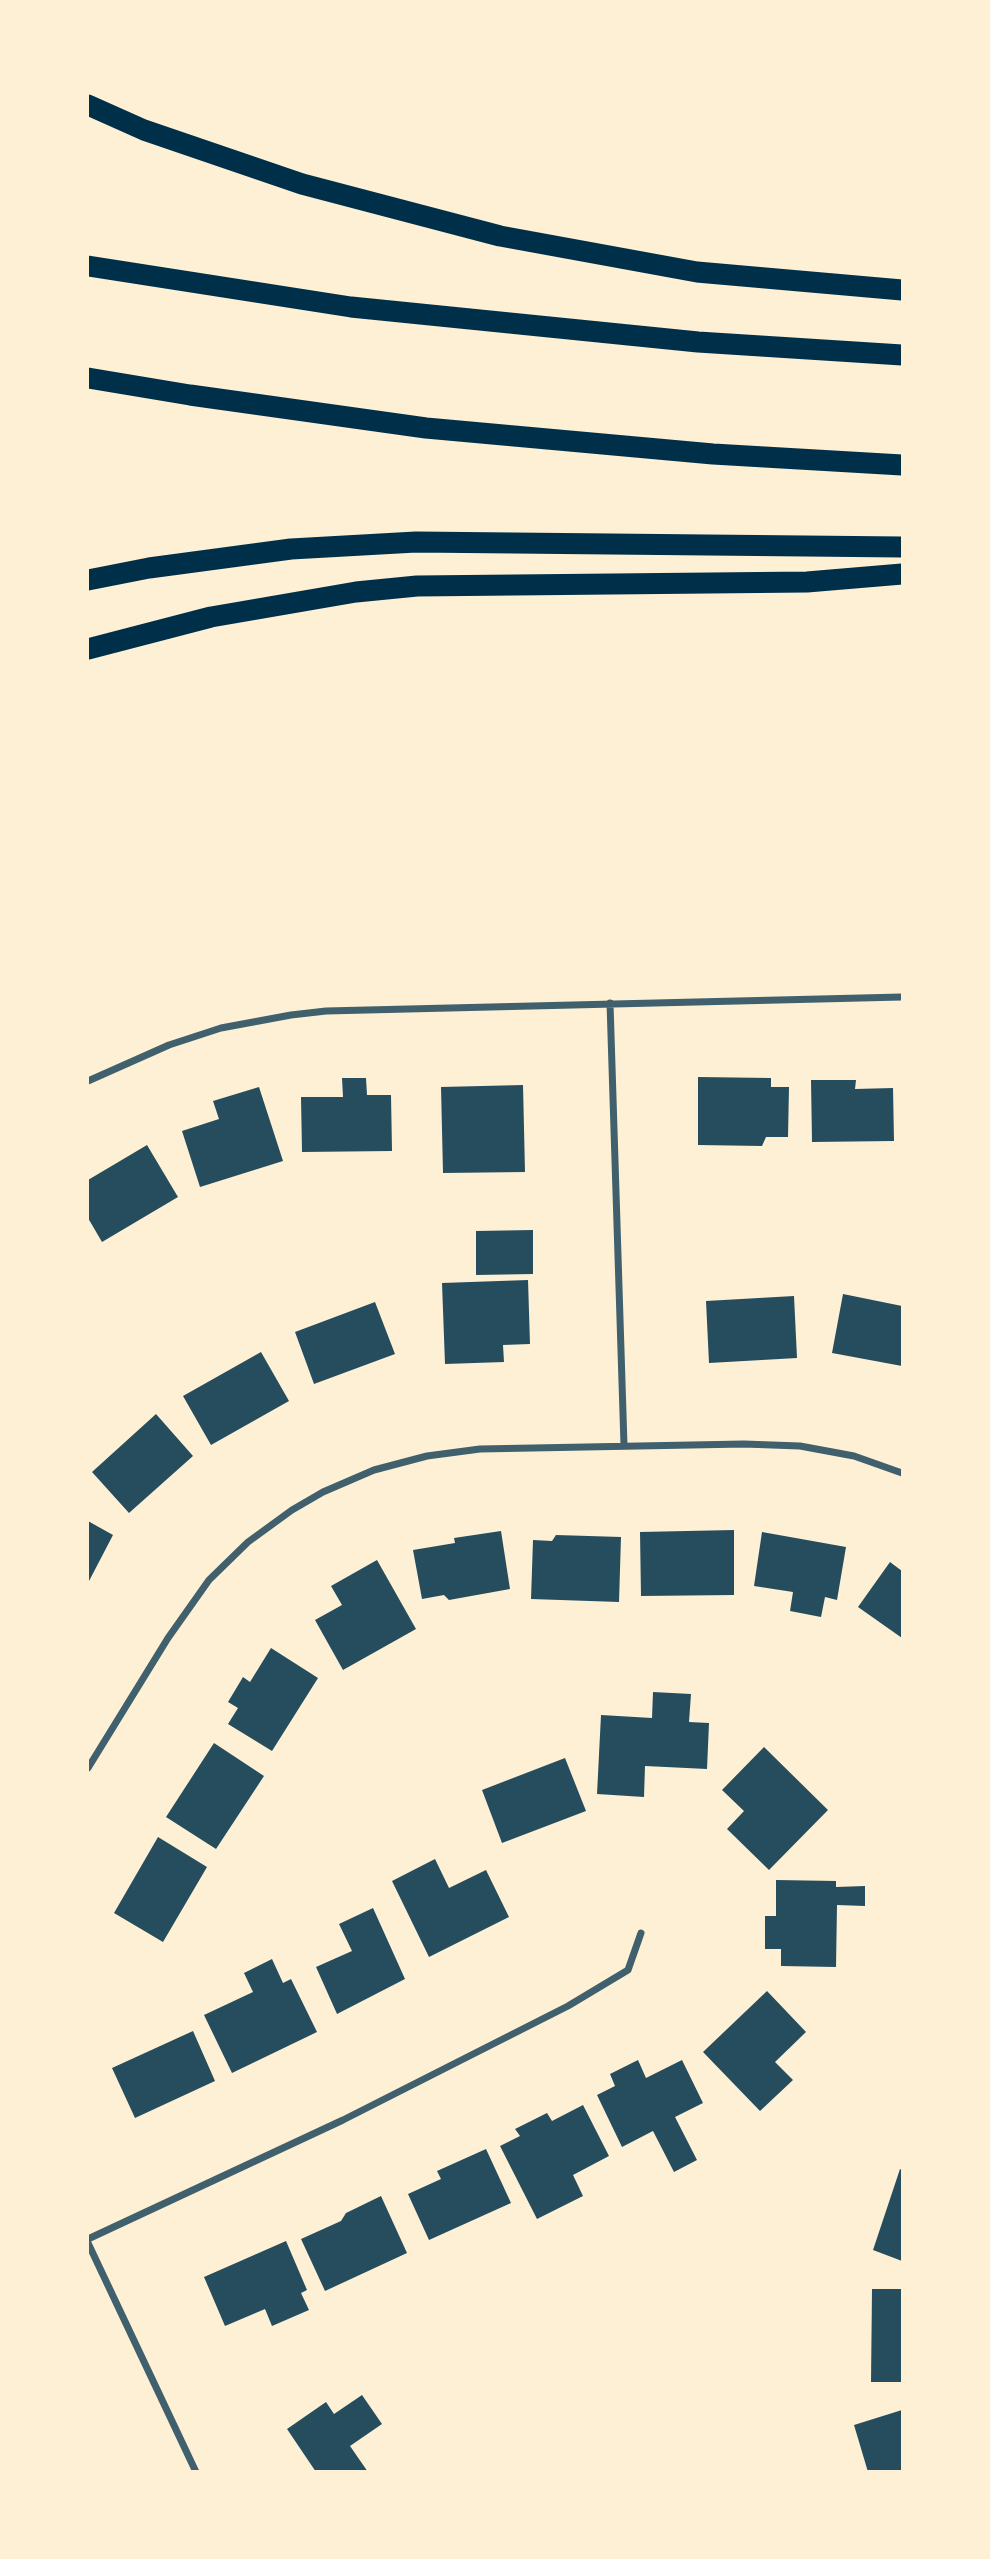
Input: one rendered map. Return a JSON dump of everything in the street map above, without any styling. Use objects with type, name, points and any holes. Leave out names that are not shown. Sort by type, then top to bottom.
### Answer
[{"type":"highway","points":[[88,105],[144,130],[302,184],[500,236],[697,272],[902,290]]},
{"type":"highway","points":[[88,266],[351,307],[685,341],[902,355]]},
{"type":"highway","points":[[88,378],[426,428],[713,454],[902,465]]},
{"type":"highway","points":[[88,580],[161,566],[291,549],[416,542],[902,547]]},
{"type":"highway","points":[[88,649],[211,617],[356,592],[417,586],[807,582],[902,574]]},
{"type":"street","points":[[88,1081],[169,1045],[221,1028],[291,1015],[363,1009],[902,997]]},
{"type":"street","points":[[611,1003],[624,1446]]},
{"type":"street","points":[[88,1768],[167,1638],[209,1580],[248,1542],[307,1501],[374,1470],[445,1453],[499,1448],[744,1444],[800,1446],[854,1456],[902,1473]]},
{"type":"street","points":[[195,2472],[88,2241],[355,2114],[568,2006],[628,1970],[642,1933]]},
{"type":"building","points":[[698,1077],[771,1078],[771,1087],[789,1087],[788,1137],[766,1137],[762,1146],[698,1145]]},
{"type":"building","points":[[342,1078],[366,1078],[367,1095],[391,1095],[392,1151],[302,1152],[301,1097],[343,1097]]},
{"type":"building","points":[[811,1080],[856,1080],[855,1089],[893,1088],[894,1141],[812,1142]]},
{"type":"building","points":[[523,1085],[525,1172],[443,1173],[441,1087]]},
{"type":"building","points":[[259,1087],[283,1161],[200,1187],[182,1131],[219,1119],[213,1101]]},
{"type":"building","points":[[147,1145],[178,1197],[102,1242],[88,1218],[88,1180]]},
{"type":"building","points":[[533,1230],[533,1274],[476,1275],[476,1231]]},
{"type":"building","points":[[528,1280],[530,1344],[503,1345],[504,1362],[445,1364],[442,1283]]},
{"type":"building","points":[[843,1294],[902,1306],[902,1366],[832,1353]]},
{"type":"building","points":[[794,1296],[797,1358],[709,1363],[706,1301]]},
{"type":"building","points":[[375,1302],[395,1354],[314,1384],[295,1332]]},
{"type":"building","points":[[261,1352],[289,1401],[211,1445],[183,1396]]},
{"type":"building","points":[[156,1414],[193,1456],[129,1513],[92,1472]]},
{"type":"building","points":[[88,1521],[113,1535],[88,1583]]},
{"type":"building","points":[[734,1530],[734,1595],[641,1596],[640,1532]]},
{"type":"building","points":[[501,1531],[510,1589],[449,1600],[444,1595],[422,1599],[413,1550],[455,1543],[454,1538]]},
{"type":"building","points":[[762,1532],[846,1547],[837,1600],[825,1597],[821,1617],[790,1611],[793,1592],[754,1586]]},
{"type":"building","points":[[556,1535],[621,1537],[619,1602],[531,1599],[533,1540],[552,1541]]},
{"type":"building","points":[[377,1560],[416,1629],[343,1670],[315,1620],[342,1605],[331,1586]]},
{"type":"building","points":[[890,1562],[902,1571],[902,1638],[858,1607]]},
{"type":"building","points":[[271,1648],[318,1678],[272,1751],[228,1724],[238,1708],[228,1702],[243,1677],[250,1682]]},
{"type":"building","points":[[653,1692],[691,1694],[689,1722],[709,1723],[707,1769],[645,1766],[644,1797],[597,1794],[601,1715],[652,1718]]},
{"type":"building","points":[[214,1743],[264,1776],[216,1849],[166,1817]]},
{"type":"building","points":[[764,1747],[828,1810],[769,1870],[727,1829],[744,1811],[722,1790]]},
{"type":"building","points":[[565,1758],[586,1811],[502,1843],[482,1790]]},
{"type":"building","points":[[158,1837],[207,1867],[163,1942],[114,1913]]},
{"type":"building","points":[[435,1859],[449,1888],[486,1870],[509,1917],[429,1957],[392,1881]]},
{"type":"building","points":[[776,1880],[836,1881],[836,1887],[865,1886],[865,1906],[837,1905],[836,1967],[781,1966],[781,1949],[765,1949],[765,1916],[776,1916]]},
{"type":"building","points":[[373,1908],[405,1979],[337,2014],[316,1967],[352,1951],[339,1924]]},
{"type":"building","points":[[272,1959],[283,1983],[291,1979],[317,2032],[232,2073],[204,2015],[253,1992],[244,1973]]},
{"type":"building","points":[[767,1991],[806,2032],[775,2062],[793,2080],[760,2111],[703,2052]]},
{"type":"building","points":[[193,2031],[215,2081],[135,2118],[112,2068]]},
{"type":"building","points":[[638,2060],[646,2078],[682,2060],[703,2103],[675,2117],[697,2160],[674,2172],[653,2131],[622,2147],[597,2095],[615,2086],[610,2074]]},
{"type":"building","points":[[583,2105],[609,2156],[573,2175],[583,2196],[537,2219],[500,2146],[520,2136],[515,2129],[547,2113],[552,2121]]},
{"type":"building","points":[[486,2149],[511,2203],[429,2240],[408,2194],[441,2179],[437,2171]]},
{"type":"building","points":[[900,2169],[902,2170],[902,2261],[873,2250]]},
{"type":"building","points":[[381,2196],[407,2253],[325,2291],[301,2239],[341,2221],[346,2213]]},
{"type":"building","points":[[286,2241],[307,2290],[301,2293],[309,2310],[272,2326],[265,2309],[225,2326],[204,2277]]},
{"type":"building","points":[[872,2289],[902,2289],[902,2382],[871,2382]]},
{"type":"building","points":[[362,2395],[382,2424],[350,2446],[368,2472],[316,2472],[287,2429],[326,2402],[334,2414]]},
{"type":"building","points":[[902,2410],[902,2472],[868,2472],[854,2425]]}]
